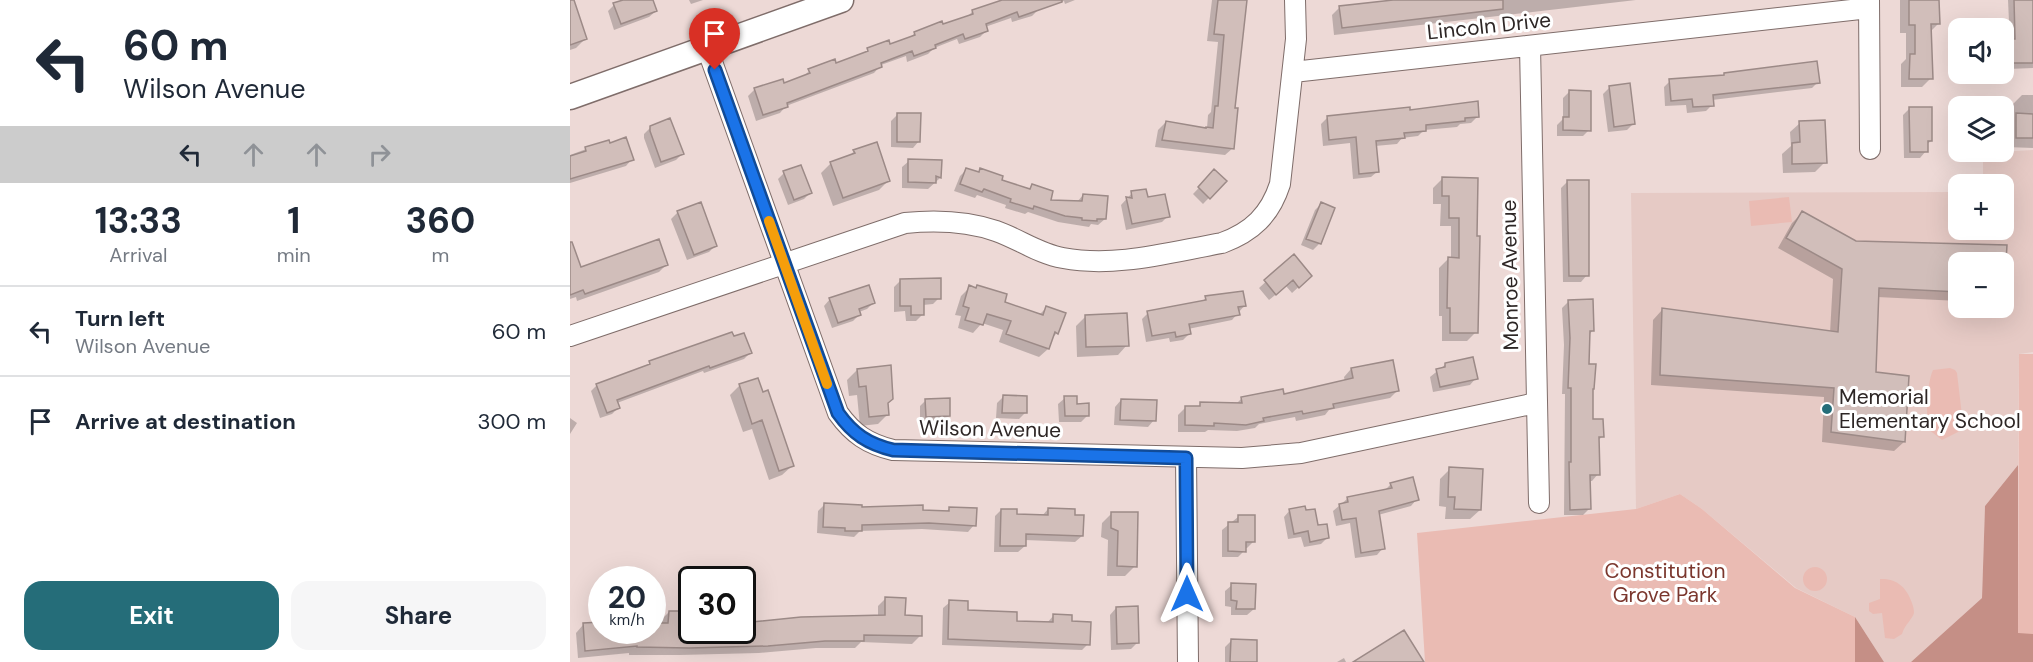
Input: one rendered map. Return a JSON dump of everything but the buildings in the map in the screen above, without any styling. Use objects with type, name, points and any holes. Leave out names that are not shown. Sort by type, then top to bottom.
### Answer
[{"type":"main road","points":[[570,97],[841,0]]},
{"type":"street","points":[[570,336],[905,223],[944,221],[977,226],[995,231],[1060,258],[1085,262],[1110,262],[1222,243],[1238,237],[1266,215],[1275,200],[1280,184],[1293,72],[1297,21],[1295,0]]},
{"type":"street","points":[[1869,4],[1869,149]]},
{"type":"street","name":"Lincoln Drive","points":[[1293,72],[1530,46],[1869,4]]},
{"type":"street","name":"Monroe Avenue","points":[[1530,46],[1539,503]]},
{"type":"street","name":"Wilson Avenue","points":[[707,48],[838,413],[854,433],[876,446],[893,450],[1242,458],[1300,453],[1536,403]]},
{"type":"street","points":[[1186,458],[1188,662]]},
{"type":"shaded area","name":"Memorial Elementary School","points":[[2033,150],[2033,352],[2019,354],[2018,465],[1985,506],[1982,598],[1911,662],[1884,662],[1855,617],[1796,588],[1702,509],[1680,494],[1636,509],[1631,193],[1948,192],[1948,240],[2014,240],[2014,174],[1983,174],[1983,162],[2014,162],[2014,151]]},
{"type":"shaded area","points":[[2018,465],[2018,633],[2033,634],[2033,662],[1911,662],[1982,598],[1985,506]]},
{"type":"shaded area","points":[[1855,617],[1884,662],[1855,662]]},
{"type":"green space","points":[[1789,197],[1792,222],[1751,226],[1749,201]]},
{"type":"green space","points":[[2019,354],[2033,354],[2033,634],[2018,634]]},
{"type":"green space","points":[[1950,368],[1957,373],[1963,424],[1958,432],[1942,440],[1928,429],[1928,390],[1933,370]]},
{"type":"green space","name":"Constitution Grove Park","points":[[1680,494],[1702,509],[1795,588],[1855,617],[1855,662],[1425,662],[1417,533],[1636,509]]},
{"type":"green space","points":[[1810,567],[1820,567],[1827,574],[1827,584],[1820,591],[1810,591],[1803,584],[1803,574]]},
{"type":"green space","points":[[1880,579],[1891,580],[1901,585],[1910,598],[1913,608],[1913,616],[1902,634],[1894,639],[1885,638],[1882,613],[1873,614],[1869,611],[1869,603],[1880,599]]},
{"type":"slow traffic","points":[[769,221],[827,384]]},
{"type":"place","name":"Memorial Elementary School","points":[[1827,409]]},
{"type":"route","points":[[715,70],[838,413],[849,428],[860,438],[876,446],[893,450],[1186,458],[1187,594]]}]
